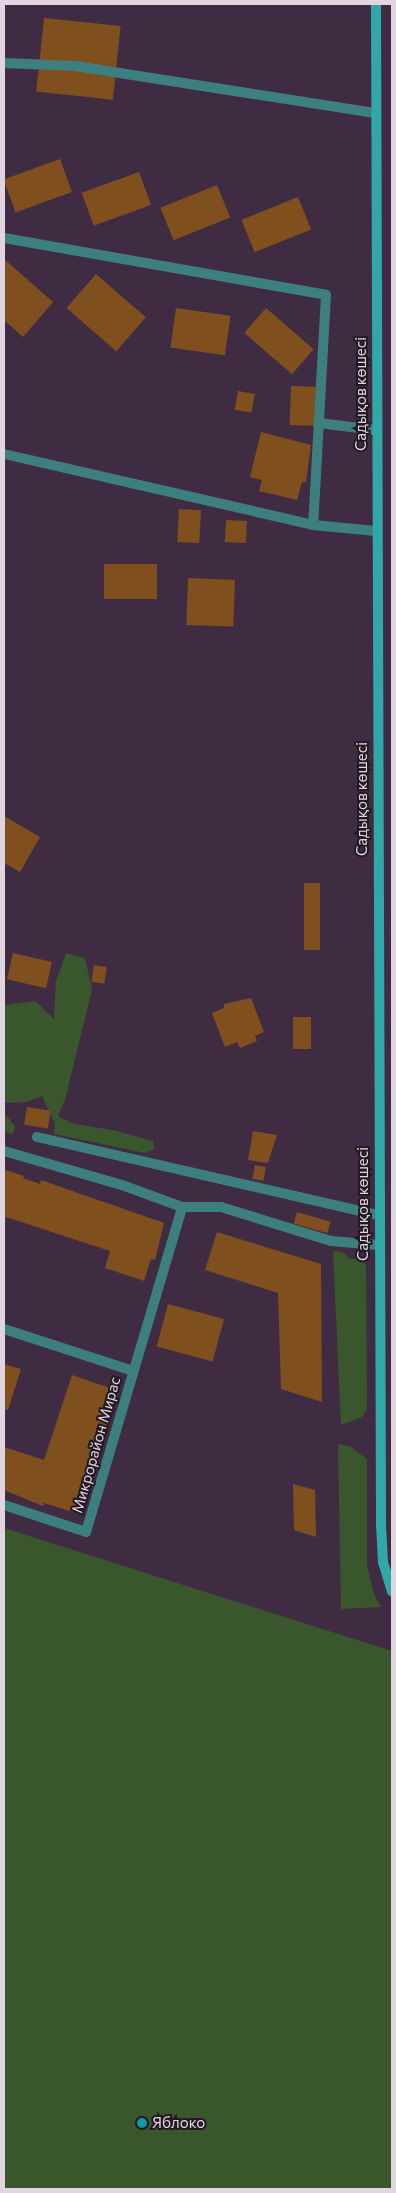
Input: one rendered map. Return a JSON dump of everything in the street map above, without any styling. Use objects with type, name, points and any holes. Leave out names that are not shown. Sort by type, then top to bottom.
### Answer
[{"type":"street","name":"Садықов көшесі","points":[[376,4],[378,1245],[381,1524],[383,1562],[392,1592]]},
{"type":"street","points":[[4,63],[75,66],[376,114]]},
{"type":"street","points":[[4,238],[326,295],[313,525]]},
{"type":"street","points":[[319,423],[376,430]]},
{"type":"street","points":[[4,454],[313,525],[376,530]]},
{"type":"street","points":[[37,1138],[378,1215]]},
{"type":"street","points":[[4,1151],[122,1185],[182,1207],[221,1207],[330,1242],[378,1245]]},
{"type":"street","name":"Микрорайон Мирас","points":[[4,1505],[86,1532],[182,1207]]},
{"type":"street","name":"Микрорайон Мирас","points":[[4,1329],[133,1371]]},
{"type":"green space","points":[[66,953],[85,958],[92,990],[65,1100],[58,1116],[71,1123],[117,1131],[153,1141],[154,1149],[145,1153],[54,1134],[55,1124],[42,1096],[26,1102],[4,1103],[4,1005],[35,1001],[54,1019],[56,981]]},
{"type":"green space","points":[[4,1113],[15,1126],[13,1134],[4,1132]]},
{"type":"green space","points":[[333,1251],[343,1252],[350,1259],[362,1259],[366,1265],[367,1408],[362,1417],[341,1425]]},
{"type":"green space","points":[[338,1444],[349,1446],[367,1459],[367,1565],[374,1594],[381,1607],[341,1609]]},
{"type":"green space","points":[[4,1528],[392,1651],[392,2189],[4,2189]]},
{"type":"building","points":[[44,18],[121,26],[113,100],[36,92]]},
{"type":"building","points":[[60,159],[72,192],[16,212],[4,179]]},
{"type":"building","points":[[139,172],[151,205],[94,226],[82,193]]},
{"type":"building","points":[[217,185],[230,217],[174,240],[160,208]]},
{"type":"building","points":[[298,197],[311,229],[255,252],[241,220]]},
{"type":"building","points":[[4,259],[53,302],[23,337],[4,320]]},
{"type":"building","points":[[96,274],[146,317],[116,351],[66,308]]},
{"type":"building","points":[[176,308],[230,316],[225,355],[170,348]]},
{"type":"building","points":[[266,308],[314,349],[292,374],[244,333]]},
{"type":"building","points":[[291,386],[316,387],[315,426],[290,425]]},
{"type":"building","points":[[238,391],[255,394],[251,413],[235,410]]},
{"type":"building","points":[[261,432],[311,445],[306,482],[302,482],[297,500],[259,491],[262,480],[250,477]]},
{"type":"building","points":[[179,509],[201,510],[199,543],[177,542]]},
{"type":"building","points":[[226,520],[247,521],[246,543],[225,542]]},
{"type":"building","points":[[104,564],[157,564],[157,599],[104,599]]},
{"type":"building","points":[[188,578],[235,580],[233,627],[186,625]]},
{"type":"building","points":[[4,816],[40,837],[20,872],[4,863]]},
{"type":"building","points":[[304,883],[320,883],[320,950],[304,950]]},
{"type":"building","points":[[13,953],[52,962],[46,988],[7,979]]},
{"type":"building","points":[[94,965],[107,967],[104,984],[91,982]]},
{"type":"building","points":[[251,998],[264,1032],[255,1036],[257,1041],[240,1048],[237,1042],[225,1047],[212,1013],[224,1008],[224,1004]]},
{"type":"building","points":[[293,1017],[311,1017],[311,1049],[293,1049]]},
{"type":"building","points":[[27,1107],[51,1111],[48,1129],[24,1125]]},
{"type":"building","points":[[253,1131],[277,1135],[268,1163],[248,1160]]},
{"type":"building","points":[[255,1165],[266,1167],[263,1181],[253,1179]]},
{"type":"building","points":[[6,1170],[40,1184],[41,1180],[164,1223],[155,1260],[151,1259],[144,1281],[105,1268],[110,1251],[6,1217],[4,1222],[4,1173]]},
{"type":"building","points":[[297,1212],[331,1222],[327,1233],[294,1224]]},
{"type":"building","points":[[217,1232],[321,1264],[322,1402],[281,1389],[278,1293],[205,1270]]},
{"type":"building","points":[[168,1304],[224,1319],[213,1362],[157,1347]]},
{"type":"building","points":[[4,1364],[21,1369],[8,1410],[4,1409]]},
{"type":"building","points":[[72,1375],[113,1389],[105,1416],[109,1417],[103,1436],[98,1434],[84,1479],[89,1480],[82,1499],[78,1497],[73,1512],[44,1503],[43,1506],[4,1490],[4,1447],[44,1460]]},
{"type":"building","points":[[293,1484],[315,1490],[316,1537],[294,1530]]},
{"type":"place","name":"Яблоко","points":[[142,2123]]}]
